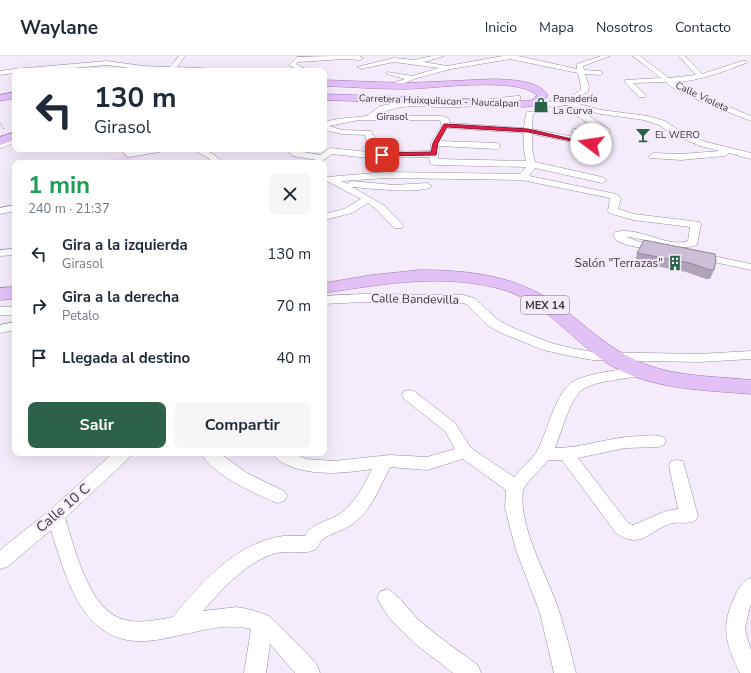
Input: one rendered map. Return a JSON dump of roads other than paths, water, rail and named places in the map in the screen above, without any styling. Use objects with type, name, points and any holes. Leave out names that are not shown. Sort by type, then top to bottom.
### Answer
[{"type":"main road","name":"Carretera Huixquilucan - Naucalpan","points":[[327,83],[393,86],[514,84],[535,88],[542,92],[543,96],[535,103],[468,103],[327,97]]},
{"type":"main road","points":[[0,98],[12,96]]},
{"type":"main road","points":[[0,141],[12,139]]},
{"type":"main road","name":"MEX 14","points":[[327,288],[393,278],[430,275],[457,275],[489,280],[514,288],[533,297],[611,356],[643,371],[680,379],[751,387]]},
{"type":"main road","points":[[0,294],[12,293]]},
{"type":"street","points":[[62,68],[107,64],[144,68],[173,68],[182,56]]},
{"type":"street","points":[[414,62],[441,56]]},
{"type":"street","points":[[393,86],[412,78],[450,67],[510,56],[580,72],[600,73]]},
{"type":"street","points":[[569,104],[584,91],[585,86],[578,67],[580,64],[607,56]]},
{"type":"street","name":"Calle Violeta","points":[[636,56],[669,81],[689,93],[751,118]]},
{"type":"street","points":[[682,56],[701,77]]},
{"type":"street","points":[[738,56],[751,68]]},
{"type":"street","points":[[299,68],[292,65],[298,58],[360,58]]},
{"type":"street","points":[[360,67],[394,60],[450,67]]},
{"type":"street","points":[[186,68],[192,61]]},
{"type":"street","points":[[642,95],[626,82],[669,81],[701,77],[744,62]]},
{"type":"street","points":[[389,73],[412,78]]},
{"type":"street","name":"Girasol","points":[[446,125],[443,119],[437,117],[371,118],[374,112],[396,105],[458,105],[517,98]]},
{"type":"street","points":[[535,103],[569,104],[601,112],[653,120],[677,134],[703,144],[726,151],[751,156]]},
{"type":"street","points":[[563,137],[568,130],[598,135],[606,133],[603,128],[573,110],[569,104]]},
{"type":"street","points":[[721,106],[743,108]]},
{"type":"street","points":[[523,176],[530,168],[528,130],[530,114]]},
{"type":"street","points":[[327,125],[337,121],[371,118]]},
{"type":"street","points":[[434,158],[435,143],[446,125],[528,130],[591,144]]},
{"type":"street","points":[[327,127],[342,132],[368,133],[371,138],[372,146]]},
{"type":"street","points":[[0,146],[12,140]]},
{"type":"street","points":[[435,143],[497,146]]},
{"type":"street","points":[[294,152],[322,158],[330,151],[369,155],[530,164],[602,180]]},
{"type":"street","points":[[653,156],[690,157],[721,154],[726,153],[726,151]]},
{"type":"street","points":[[127,152],[129,154],[141,152]]},
{"type":"street","points":[[202,152],[214,160]]},
{"type":"street","points":[[290,152],[302,160]]},
{"type":"street","points":[[330,180],[386,175],[523,176],[613,196],[616,198],[613,211],[627,216],[696,225],[693,243],[686,246],[670,244],[630,234],[619,234],[619,238],[627,242],[751,267]]},
{"type":"street","points":[[330,180],[394,188],[427,186]]},
{"type":"street","points":[[330,180],[368,199],[381,208],[398,226]]},
{"type":"street","points":[[327,216],[348,211],[368,199]]},
{"type":"street","points":[[0,211],[12,209]]},
{"type":"street","points":[[0,253],[12,252]]},
{"type":"street","name":"Calle Bandevilla","points":[[327,300],[362,298],[463,299],[470,301],[492,322],[516,335],[548,347],[593,356],[699,358],[751,355]]},
{"type":"street","points":[[0,311],[12,311]]},
{"type":"street","points":[[0,329],[12,327]]},
{"type":"street","points":[[565,673],[550,613],[525,550],[519,528],[514,508],[515,487],[544,454],[567,399],[576,387],[593,380],[643,371]]},
{"type":"street","points":[[409,395],[450,427],[466,452],[515,487]]},
{"type":"street","points":[[544,454],[566,454],[625,442],[658,441]]},
{"type":"street","points":[[285,456],[296,462],[314,467],[331,468],[392,461],[422,464],[446,459],[466,452]]},
{"type":"street","points":[[566,454],[601,502],[622,528],[630,534],[672,516],[689,516],[677,466]]},
{"type":"street","name":"Calle 10 C","points":[[0,561],[55,516],[121,456]]},
{"type":"street","points":[[211,456],[221,466],[245,481],[278,496]]},
{"type":"street","points":[[180,625],[208,590],[226,572],[239,562],[267,548],[278,545],[308,544],[311,542],[315,534],[346,518],[363,500],[384,462]]},
{"type":"street","points":[[55,516],[83,593],[102,618],[113,625],[134,631],[156,630],[230,616],[238,616],[262,623],[309,673]]},
{"type":"street","points":[[751,587],[743,596],[738,608],[736,639],[751,673]]},
{"type":"street","points":[[387,598],[398,613],[411,626],[470,673]]},
{"type":"street","points":[[255,673],[262,623]]},
{"type":"place","name":"Panadería La Curva","points":[[541,105]]},
{"type":"place","name":"EL WERO","points":[[643,135]]},
{"type":"place","name":"Salón \"Terrazas\"","points":[[675,263]]}]
